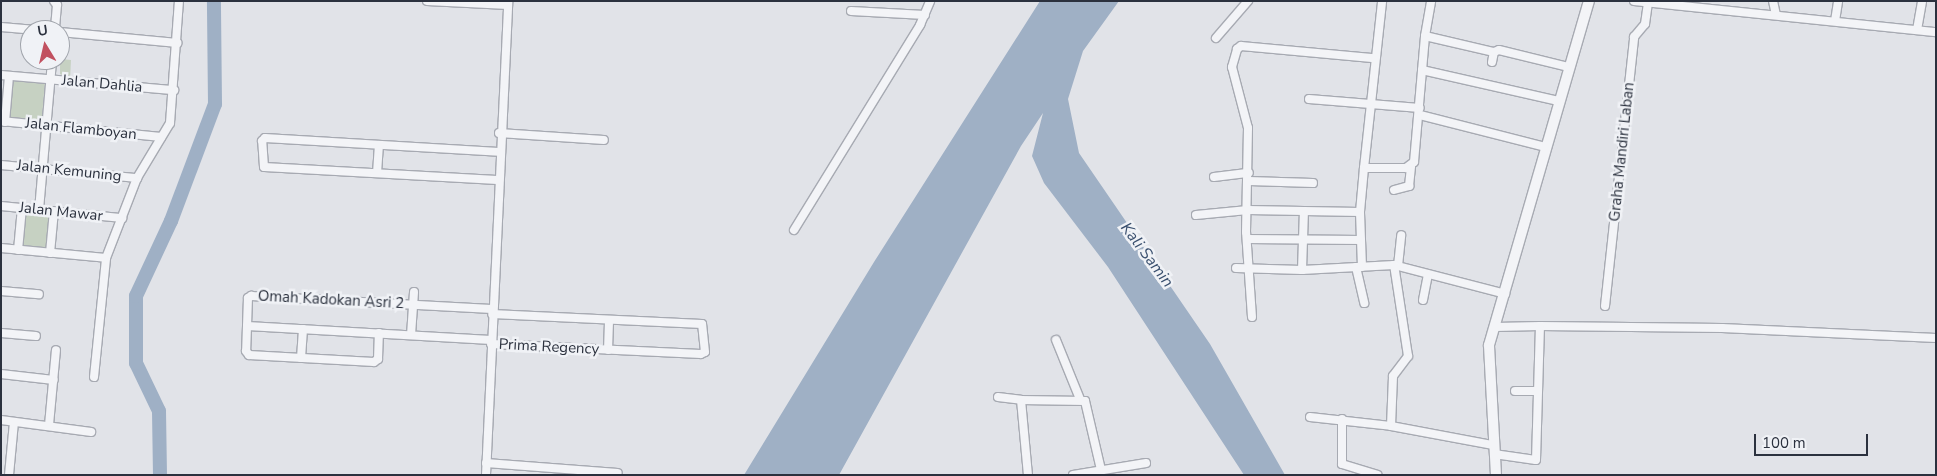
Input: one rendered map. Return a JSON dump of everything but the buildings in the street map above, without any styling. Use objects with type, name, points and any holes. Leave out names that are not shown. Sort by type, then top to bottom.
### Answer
[{"type":"street","points":[[94,376],[106,258],[137,178],[170,123],[180,1]]},
{"type":"street","points":[[427,1],[508,3],[499,152],[486,475]]},
{"type":"street","points":[[794,230],[925,15],[930,1]]},
{"type":"street","points":[[1216,38],[1248,1]]},
{"type":"street","points":[[1364,303],[1359,267],[1361,240],[1360,212],[1369,104],[1382,1]]},
{"type":"street","points":[[1394,190],[1409,186],[1420,112],[1425,36],[1431,1]]},
{"type":"street","points":[[1496,475],[1488,356],[1494,327],[1505,294],[1568,67],[1589,1]]},
{"type":"street","points":[[1634,1],[1936,32]]},
{"type":"street","points":[[1773,1],[1776,16]]},
{"type":"street","points":[[1835,21],[1838,1]]},
{"type":"street","points":[[1917,30],[1922,1]]},
{"type":"street","name":"Graha Mandiri Laban","points":[[1606,306],[1634,37],[1645,24],[1650,2]]},
{"type":"street","points":[[56,20],[58,3]]},
{"type":"street","points":[[851,11],[925,15]]},
{"type":"street","points":[[1,26],[20,28]]},
{"type":"street","points":[[70,33],[177,43]]},
{"type":"street","points":[[1425,36],[1494,52],[1499,50],[1568,67]]},
{"type":"street","points":[[1252,317],[1247,266],[1248,128],[1232,67],[1237,49],[1241,46],[1374,58]]},
{"type":"street","points":[[1492,62],[1494,52]]},
{"type":"street","points":[[39,210],[52,70]]},
{"type":"street","points":[[1422,70],[1559,102]]},
{"type":"street","points":[[3,122],[5,76]]},
{"type":"street","name":"Jalan Dahlia","points":[[5,76],[174,90]]},
{"type":"street","points":[[1309,99],[1369,104],[1420,112],[1546,147]]},
{"type":"street","name":"Jalan Flamboyan","points":[[3,122],[162,137]]},
{"type":"street","points":[[500,133],[604,140]]},
{"type":"street","points":[[498,180],[264,167],[262,141],[265,138],[499,152]]},
{"type":"street","points":[[377,173],[379,145]]},
{"type":"street","name":"Jalan Kemuning","points":[[1,165],[137,178]]},
{"type":"street","points":[[1364,168],[1411,166]]},
{"type":"street","points":[[1214,176],[1313,183]]},
{"type":"street","name":"Jalan Mawar","points":[[1,206],[122,218]]},
{"type":"street","points":[[18,250],[22,208]]},
{"type":"street","points":[[1196,215],[1248,210],[1360,212]]},
{"type":"street","points":[[50,253],[54,211]]},
{"type":"street","points":[[1302,270],[1304,211]]},
{"type":"street","points":[[1391,426],[1393,376],[1408,356],[1396,265],[1401,235]]},
{"type":"street","points":[[1247,239],[1361,240]]},
{"type":"street","points":[[1,248],[106,258]]},
{"type":"street","points":[[1236,268],[1247,266],[1302,270],[1396,265],[1505,294]]},
{"type":"street","points":[[1423,300],[1428,274]]},
{"type":"street","points":[[1,291],[39,294]]},
{"type":"street","name":"Omah Kadokan Asri 2","points":[[411,335],[414,292]]},
{"type":"street","name":"Omah Kadokan Asri 2","points":[[379,333],[376,361],[249,355],[246,350],[248,298],[251,296],[413,304],[492,311]]},
{"type":"street","name":"Prima Regency","points":[[491,342],[608,350],[705,352],[702,324],[609,320],[492,311]]},
{"type":"street","name":"Prima Regency","points":[[608,350],[609,320]]},
{"type":"street","name":"Omah Kadokan Asri 2","points":[[247,326],[411,335],[491,342]]},
{"type":"street","points":[[1310,417],[1391,426],[1493,449],[1536,461],[1536,391],[1540,326]]},
{"type":"street","points":[[1494,327],[1722,328],[1936,338]]},
{"type":"street","name":"Omah Kadokan Asri 2","points":[[302,358],[304,329]]},
{"type":"street","points":[[1,333],[36,336]]},
{"type":"street","points":[[1056,340],[1080,399],[1088,407],[1101,470]]},
{"type":"street","points":[[49,425],[56,350]]},
{"type":"street","points":[[1,374],[54,380]]},
{"type":"street","points":[[1515,391],[1536,391]]},
{"type":"street","points":[[998,397],[1020,400],[1080,399]]},
{"type":"street","points":[[1020,400],[1028,475]]},
{"type":"street","points":[[1,420],[91,432]]},
{"type":"street","points":[[1342,420],[1342,464]]},
{"type":"street","points":[[9,475],[14,422]]},
{"type":"street","points":[[1074,475],[1101,470],[1112,472],[1146,463]]},
{"type":"street","points":[[486,464],[618,474]]},
{"type":"street","points":[[1333,465],[1342,464],[1356,472],[1377,475]]},
{"type":"green space","points":[[71,60],[70,80],[60,74],[60,70],[70,70]]},
{"type":"green space","points":[[12,81],[45,84],[42,121],[9,118]]},
{"type":"green space","points":[[26,213],[50,215],[47,249],[23,247]]},
{"type":"water","name":"Kali Samin","points":[[1040,1],[1119,1],[1083,51],[1068,99],[1079,153],[1210,344],[1285,475],[1244,475],[1108,267],[1044,183],[1032,156],[1043,113],[1021,146],[839,475],[744,475],[874,262]]},
{"type":"waterway","points":[[160,475],[159,411],[136,363],[136,296],[171,221],[215,104],[214,1]]}]
